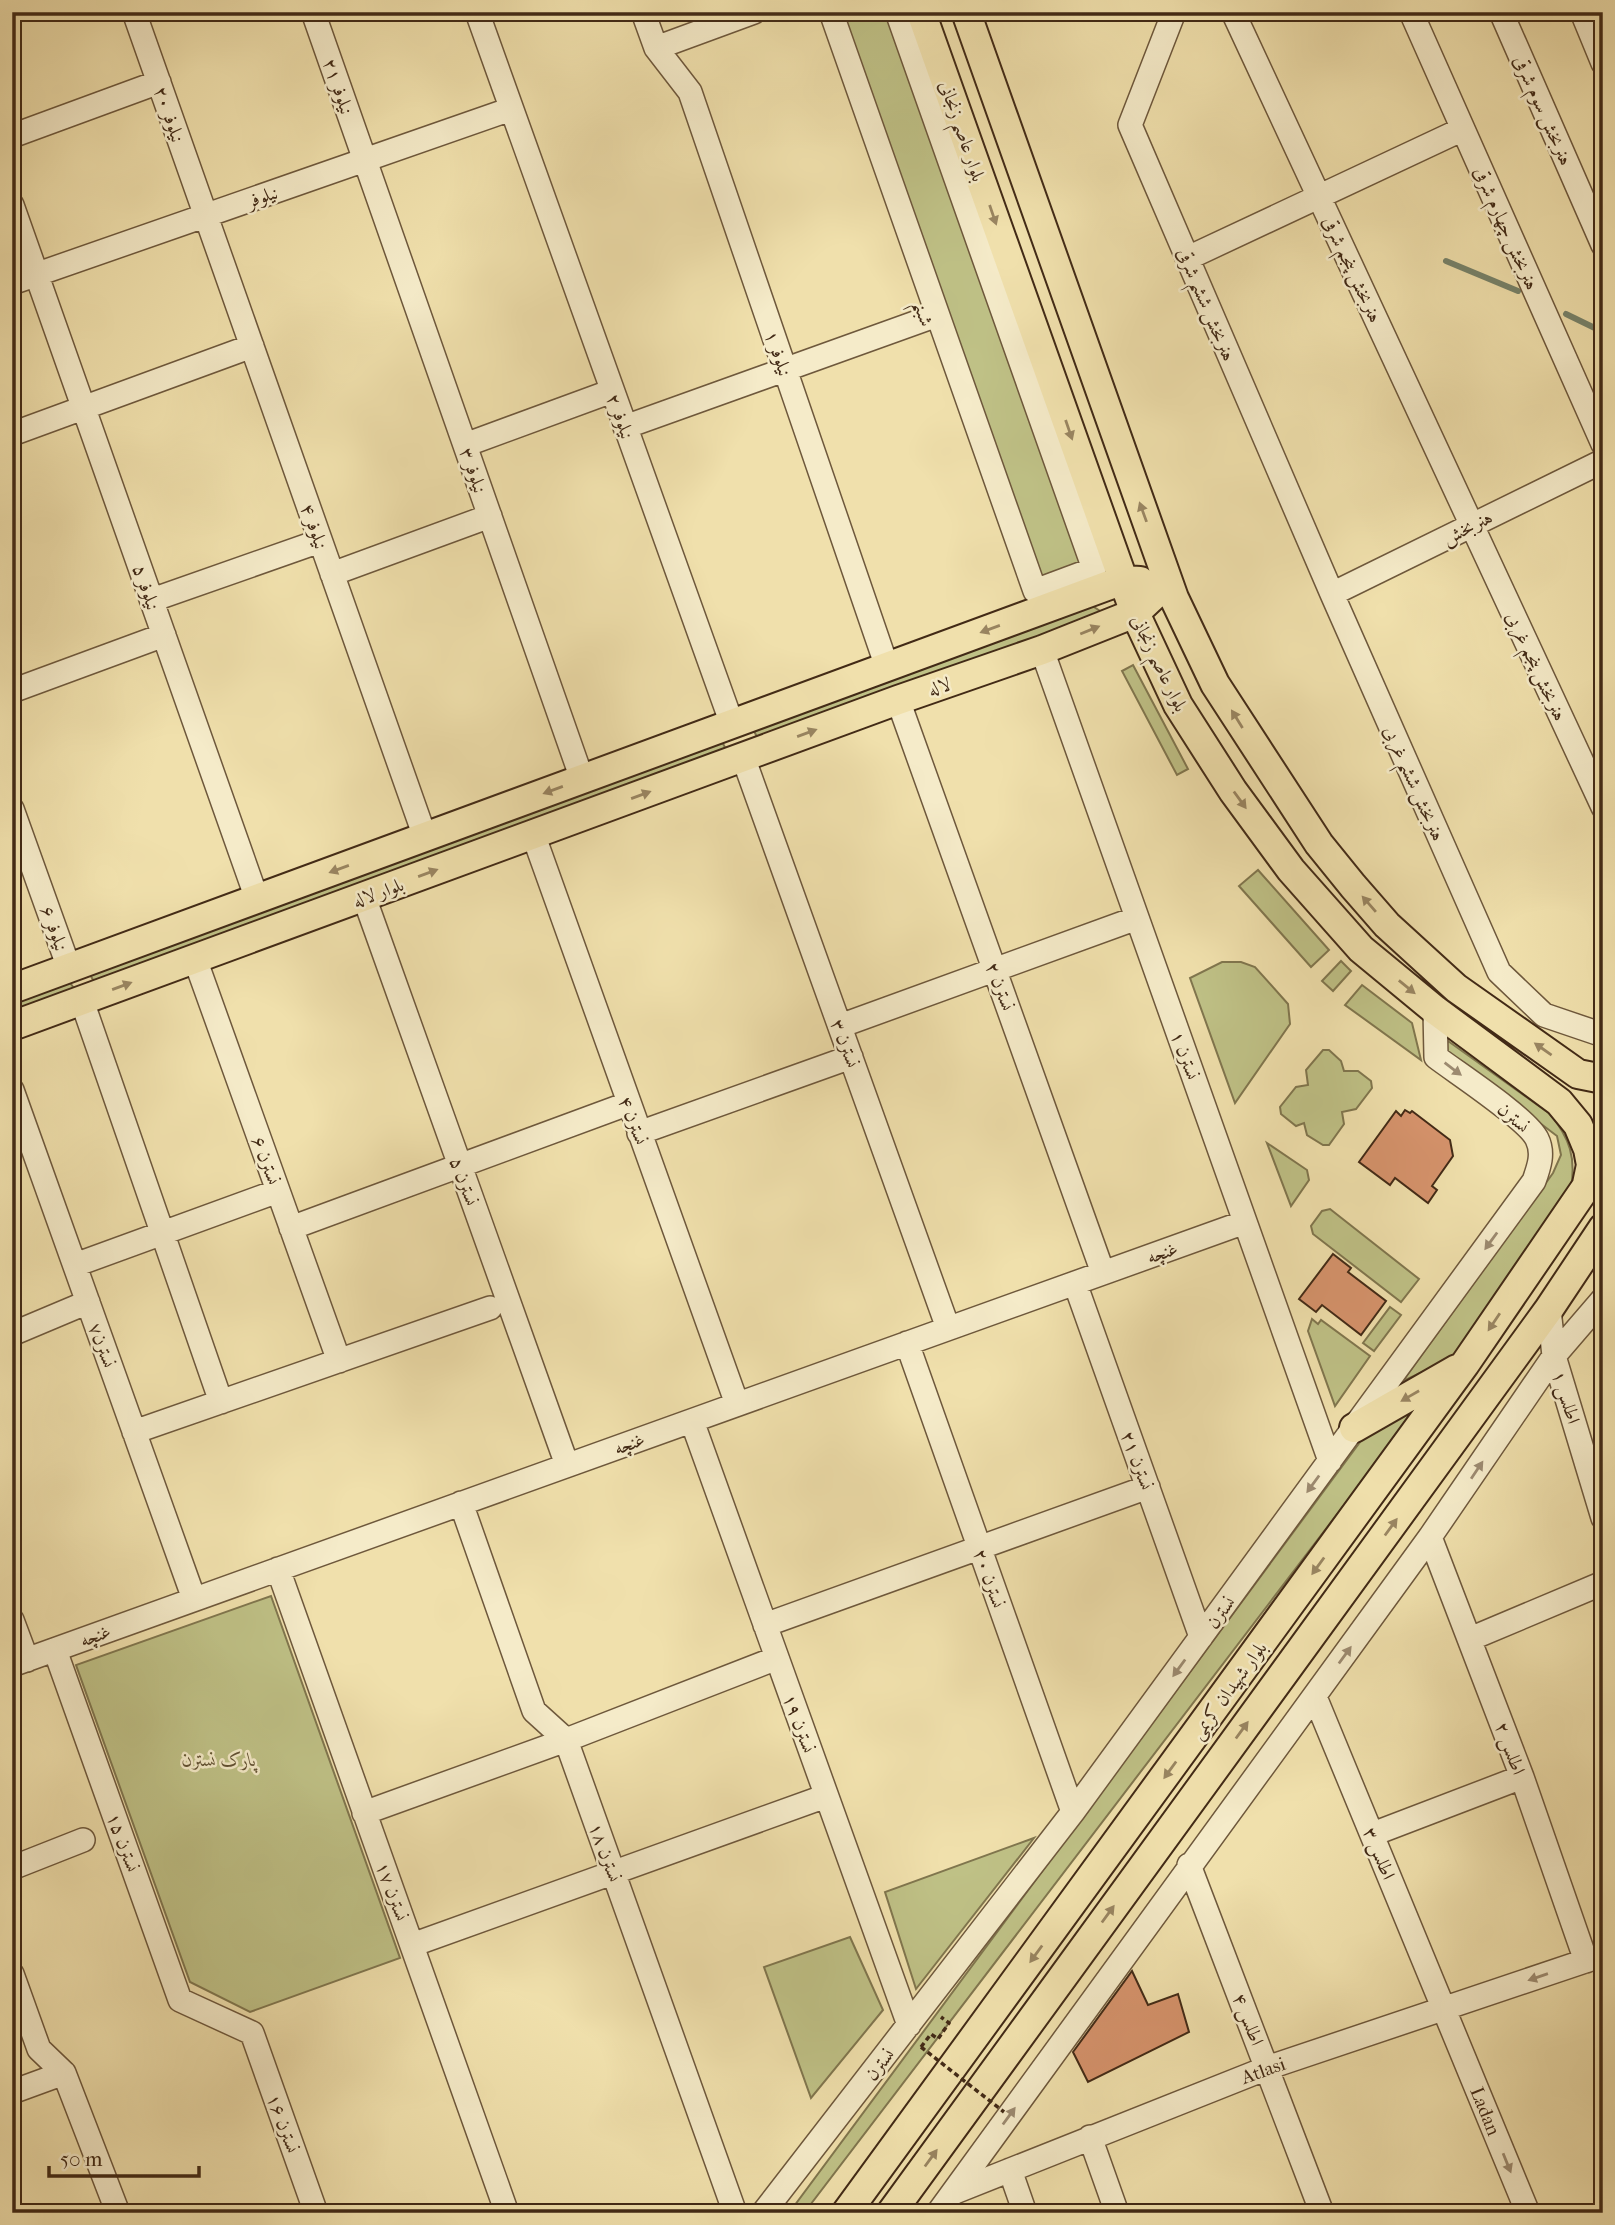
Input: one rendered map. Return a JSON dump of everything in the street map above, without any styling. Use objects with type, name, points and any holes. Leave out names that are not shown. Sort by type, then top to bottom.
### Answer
[{"type":"main road","name":"بلوار عاصم زنجانی","points":[[921,12],[1122,580],[1178,705],[1233,791],[1291,870],[1360,948],[1435,1010],[1559,1102],[1578,1125],[1595,1174]]},
{"type":"main road","name":"بلوار عاصم زنجانی","points":[[966,12],[1168,582],[1215,684],[1319,844],[1387,925],[1456,988],[1578,1074],[1603,1079]]},
{"type":"main road","points":[[1122,580],[1168,582]]},
{"type":"main road","name":"لاله","points":[[732,724],[1122,580]]},
{"type":"main road","points":[[1135,613],[1168,582]]},
{"type":"main road","name":"لاله","points":[[743,757],[1042,650],[1135,613]]},
{"type":"main road","points":[[732,724],[743,757]]},
{"type":"main road","name":"بلوار لاله","points":[[12,989],[732,724]]},
{"type":"main road","name":"بلوار لاله","points":[[12,1026],[743,757]]},
{"type":"main road","points":[[69,968],[82,1001]]},
{"type":"main road","name":"بلوار شهیدان کریمی","points":[[846,2213],[1465,1364],[1595,1174]]},
{"type":"main road","name":"بلوار شهیدان کریمی","points":[[891,2213],[1549,1309],[1603,1228]]},
{"type":"main road","points":[[1354,1428],[1465,1364]]},
{"type":"street","name":"نیلوفر ۲۰","points":[[134,12],[206,215]]},
{"type":"street","name":"نیلوفر ۲۱","points":[[313,12],[365,160]]},
{"type":"street","name":"نیلوفر ۲","points":[[477,12],[732,724]]},
{"type":"street","name":"نیلوفر ۱","points":[[643,12],[656,48],[690,92],[887,667]]},
{"type":"street","points":[[656,48],[754,12]]},
{"type":"street","name":"شبنم","points":[[818,12],[1030,614]]},
{"type":"street","points":[[831,12],[1035,591],[1094,569],[897,12]]},
{"type":"street","name":"هنربخش ششم شرقی","points":[[1174,12],[1130,125],[1332,594]]},
{"type":"street","name":"هنربخش پنجم شرقی","points":[[1233,12],[1472,525]]},
{"type":"street","name":"هنربخش چهارم شرقی","points":[[1411,12],[1603,444]]},
{"type":"street","name":"هنربخش سوم شرقی","points":[[1501,12],[1603,246]]},
{"type":"street","points":[[1582,12],[1603,63]]},
{"type":"street","points":[[12,136],[159,82]]},
{"type":"street","name":"نیلوفر","points":[[12,283],[511,109]]},
{"type":"street","points":[[1188,258],[1463,129]]},
{"type":"street","name":"نیلوفر ۳","points":[[365,160],[583,779]]},
{"type":"street","name":"نیلوفر ۵","points":[[12,205],[257,899]]},
{"type":"street","name":"نیلوفر ۴","points":[[206,215],[425,837]]},
{"type":"street","points":[[625,427],[926,319]]},
{"type":"street","points":[[12,434],[252,346]]},
{"type":"street","points":[[465,445],[612,391]]},
{"type":"street","name":"هنربخش","points":[[1332,594],[1603,461]]},
{"type":"street","points":[[332,574],[490,516]]},
{"type":"street","name":"هنربخش پنجم غربی","points":[[1472,525],[1603,807]]},
{"type":"street","points":[[152,600],[320,541]]},
{"type":"street","name":"هنربخش ششم غربی","points":[[1332,594],[1499,972],[1544,1015],[1603,1035]]},
{"type":"street","points":[[12,691],[164,635]]},
{"type":"street","name":"نسترن ۱","points":[[1042,650],[1330,1461]]},
{"type":"street","name":"نسترن ۲","points":[[898,700],[1103,1273]]},
{"type":"street","name":"نسترن ۳","points":[[743,757],[948,1328]]},
{"type":"street","name":"نیلوفر ۶","points":[[12,809],[69,968]]},
{"type":"street","name":"نسترن ۴","points":[[533,834],[627,1104],[737,1405]]},
{"type":"street","name":"نسترن ۵","points":[[364,897],[567,1465]]},
{"type":"street","points":[[840,1026],[1137,918]]},
{"type":"street","name":"نسترن ۶","points":[[195,959],[339,1361]]},
{"type":"street","points":[[82,1001],[221,1402]]},
{"type":"street","name":"نسترن","points":[[764,2213],[1073,1812],[1535,1181],[1541,1160],[1537,1139],[1523,1121],[1436,1057],[1435,1010]]},
{"type":"street","points":[[639,1133],[851,1056]]},
{"type":"street","name":"نسترن۷","points":[[12,1090],[194,1600]]},
{"type":"street","points":[[291,1228],[627,1104]]},
{"type":"street","points":[[75,1265],[278,1191]]},
{"type":"street","name":"غنچه","points":[[19,1662],[1245,1222]]},
{"type":"street","name":"نسترن ۲۱","points":[[1075,1283],[1201,1637]]},
{"type":"street","points":[[955,2192],[1189,1865],[1430,1537],[1555,1356],[1603,1299]]},
{"type":"street","points":[[12,1334],[88,1302]]},
{"type":"street","points":[[134,1432],[490,1308]]},
{"type":"street","name":"اطلس ۱","points":[[1549,1309],[1555,1356],[1603,1518]]},
{"type":"street","name":"نسترن ۲۰","points":[[907,1343],[1073,1812]]},
{"type":"street","name":"نسترن ۱۹","points":[[692,1421],[909,2025]]},
{"type":"street","points":[[765,1625],[1148,1487]]},
{"type":"street","name":"نسترن ۱۸","points":[[461,1503],[534,1711],[566,1740],[735,2213]]},
{"type":"street","name":"اطلس ۲","points":[[1430,1537],[1594,1958]]},
{"type":"street","name":"نسترن ۱۷","points":[[278,1569],[507,2213]]},
{"type":"street","points":[[1470,1639],[1603,1583]]},
{"type":"street","points":[[12,1620],[19,1662]]},
{"type":"street","name":"نسترن ۱۵","points":[[55,1650],[180,2000],[252,2034]]},
{"type":"street","points":[[364,1813],[566,1740],[777,1658]]},
{"type":"street","name":"اطلس ۳","points":[[1315,1697],[1444,2009]]},
{"type":"street","points":[[1373,1834],[1522,1777]]},
{"type":"street","points":[[412,1945],[827,1796]]},
{"type":"street","points":[[12,1868],[83,1840]]},
{"type":"street","name":"اطلس ۴","points":[[1189,1865],[1322,2213]]},
{"type":"street","name":"Atlasi","points":[[938,2213],[955,2192],[1267,2068],[1594,1958]]},
{"type":"street","points":[[12,1974],[39,2049],[65,2073],[118,2213]]},
{"type":"street","name":"Ladan","points":[[1444,2009],[1528,2213]]},
{"type":"street","name":"نسترن ۱۶","points":[[252,2034],[316,2213]]},
{"type":"street","points":[[12,2092],[65,2073]]},
{"type":"street","points":[[1090,2137],[1117,2213]]},
{"type":"street","points":[[1010,2169],[1025,2213]]},
{"type":"path","points":[[949,2023],[938,2039],[931,2034],[921,2047],[1004,2112]]},
{"type":"green space","points":[[836,12],[887,12],[1082,565],[1037,581]]},
{"type":"green space","points":[[1091,605],[1100,611],[1093,619],[760,743],[753,729]]},
{"type":"green space","points":[[1133,665],[1188,769],[1177,775],[1122,671]]},
{"type":"green space","points":[[721,740],[727,751],[97,987],[88,971]]},
{"type":"green space","points":[[1258,870],[1329,950],[1311,967],[1239,886]]},
{"type":"green space","points":[[1341,961],[1351,971],[1333,991],[1322,981]]},
{"type":"green space","points":[[1222,962],[1241,962],[1255,967],[1288,1004],[1290,1024],[1235,1103],[1190,978]]},
{"type":"green space","points":[[68,980],[76,991],[12,1014],[12,1000]]},
{"type":"green space","points":[[1362,985],[1412,1023],[1421,1060],[1345,1005]]},
{"type":"green space","points":[[1448,1041],[1550,1114],[1570,1149],[1573,1167],[1571,1188],[1453,1358],[1403,1381],[1553,1173],[1561,1155],[1557,1136],[1444,1050]]},
{"type":"green space","points":[[1323,1050],[1329,1050],[1341,1061],[1344,1071],[1358,1071],[1371,1081],[1372,1088],[1356,1109],[1342,1112],[1344,1124],[1329,1145],[1323,1145],[1307,1135],[1304,1123],[1296,1126],[1281,1114],[1280,1107],[1296,1087],[1308,1085],[1306,1070]]},
{"type":"green space","points":[[1267,1143],[1307,1170],[1309,1180],[1291,1206]]},
{"type":"green space","points":[[1330,1209],[1419,1279],[1401,1302],[1313,1234],[1311,1226],[1322,1211]]},
{"type":"green space","points":[[1390,1307],[1401,1315],[1374,1351],[1363,1343]]},
{"type":"green space","points":[[1312,1319],[1318,1324],[1321,1320],[1370,1356],[1335,1406],[1308,1331]]},
{"type":"green space","points":[[1425,1399],[804,2213],[789,2213],[1369,1430]]},
{"type":"green space","name":"پارک نسترن","points":[[271,1596],[400,1958],[250,2012],[190,1982],[76,1665]]},
{"type":"green space","points":[[1034,1838],[916,1989],[885,1892]]},
{"type":"green space","points":[[850,1937],[883,2010],[811,2098],[764,1967]]},
{"type":"building","points":[[1405,1110],[1410,1113],[1412,1111],[1450,1140],[1453,1156],[1432,1186],[1437,1190],[1428,1203],[1395,1178],[1390,1185],[1359,1162],[1396,1111],[1401,1116]]},
{"type":"building","points":[[1333,1254],[1351,1268],[1348,1272],[1386,1301],[1361,1335],[1322,1305],[1316,1312],[1299,1299]]},
{"type":"building","points":[[1132,1971],[1148,2005],[1178,1994],[1189,2032],[1088,2082],[1073,2052]]},
{"type":"waterway","points":[[1446,261],[1518,291]]},
{"type":"waterway","points":[[1566,314],[1603,332]]},
{"type":"waterway","points":[[1595,2213],[1603,2188]]}]
